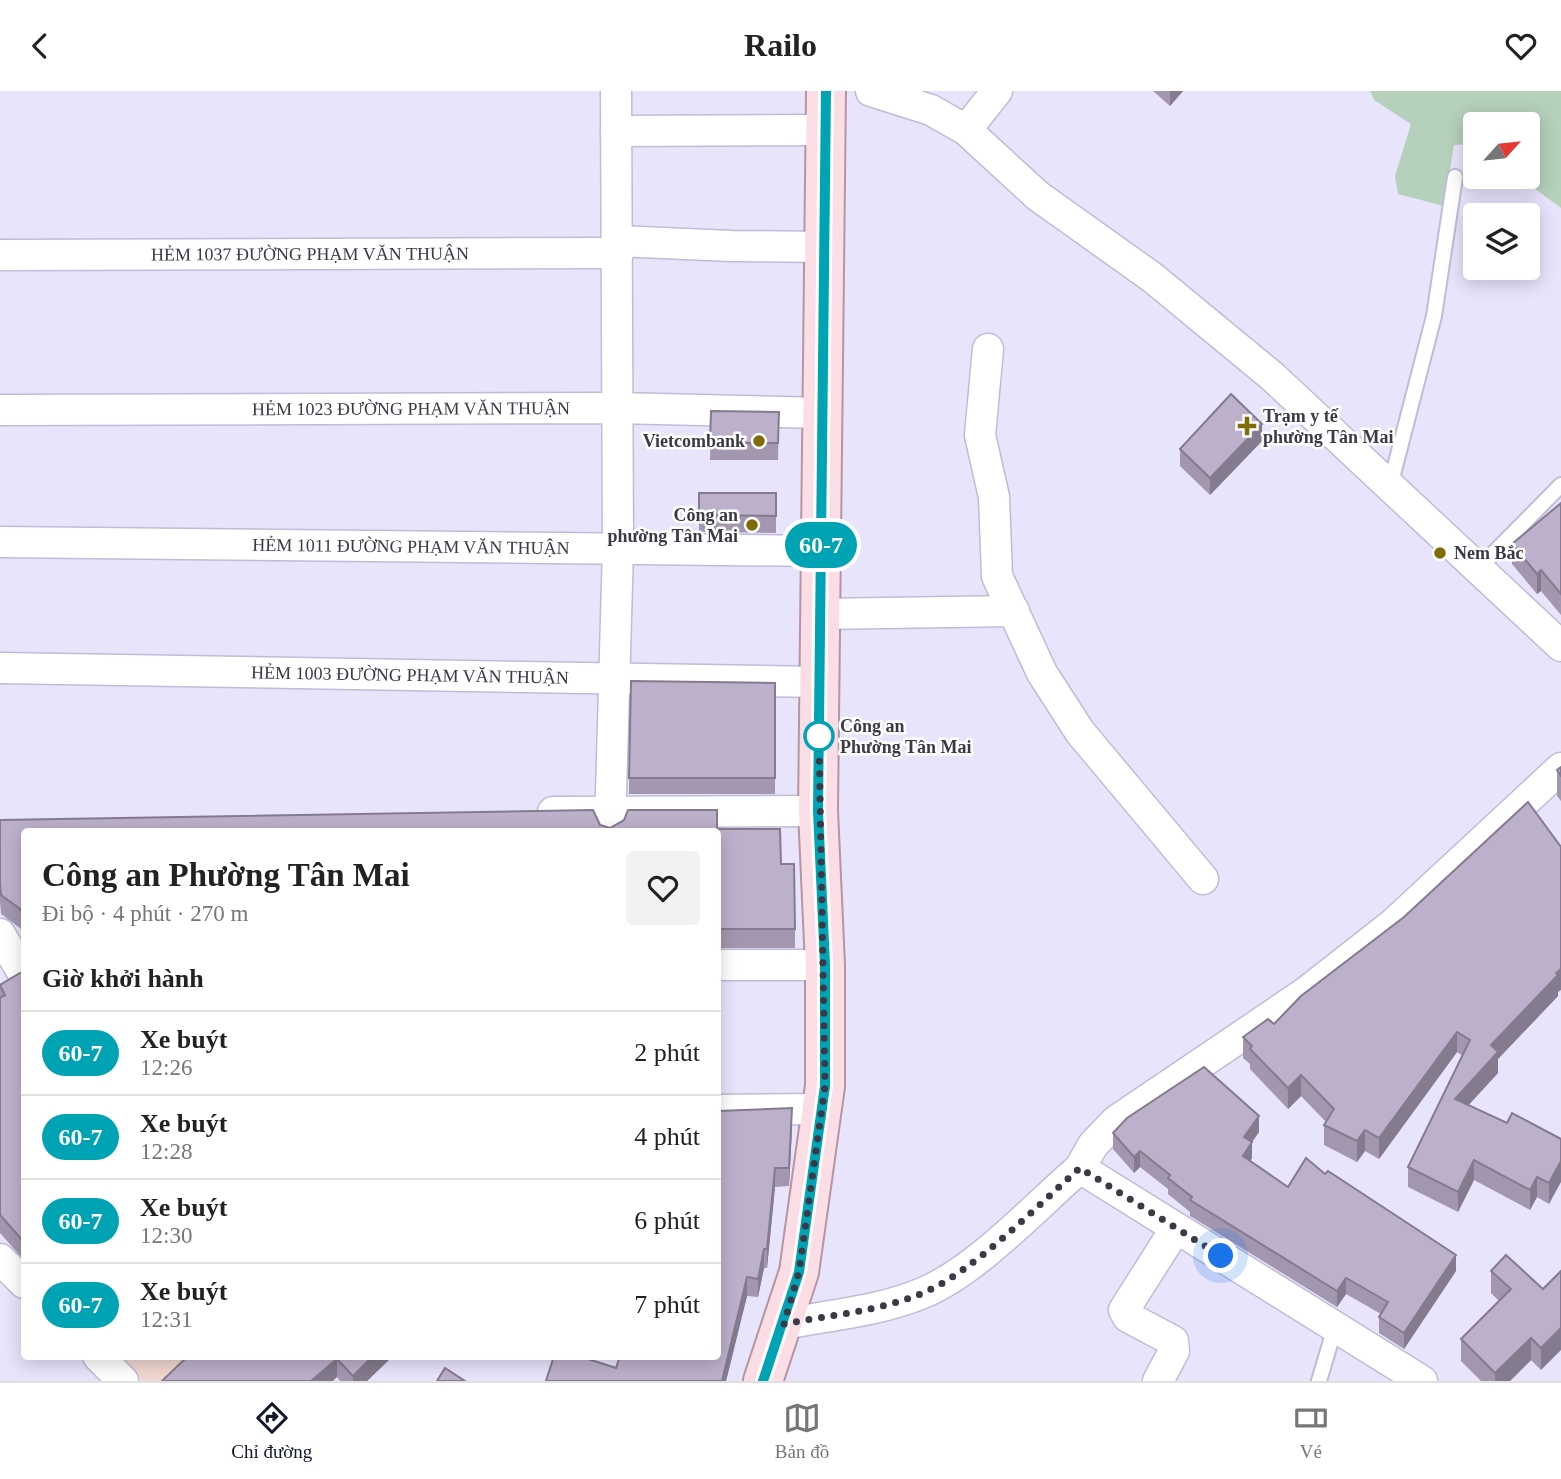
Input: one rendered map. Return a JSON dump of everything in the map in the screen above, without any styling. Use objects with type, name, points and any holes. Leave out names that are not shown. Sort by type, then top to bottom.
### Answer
[{"type":"main road","points":[[762,1381],[784,1324],[799,1272],[826,1069],[825,965],[818,811],[822,413],[827,247],[826,91]]},
{"type":"street","points":[[610,821],[618,548],[616,91]]},
{"type":"street","points":[[871,91],[931,110],[966,130],[1038,196],[1153,278],[1273,377],[1561,646]]},
{"type":"street","points":[[966,130],[997,91]]},
{"type":"street","points":[[616,131],[825,130]]},
{"type":"street","name":"HẺM 1037 ĐƯỜNG PHẠM VĂN THUẬN","points":[[0,255],[827,247]]},
{"type":"street","points":[[988,349],[980,435],[993,497],[998,576],[1042,673],[1080,732],[1203,879]]},
{"type":"street","name":"HẺM 1023 ĐƯỜNG PHẠM VĂN THUẬN","points":[[0,410],[616,408],[822,413]]},
{"type":"street","name":"HẺM 1011 ĐƯỜNG PHẠM VĂN THUẬN","points":[[0,543],[821,551]]},
{"type":"street","points":[[820,614],[1014,611]]},
{"type":"street","name":"HẺM 1003 ĐƯỜNG PHẠM VĂN THUẬN","points":[[0,668],[820,682]]},
{"type":"street","points":[[784,1324],[882,1304],[925,1292],[963,1269],[1080,1168],[1093,1145],[1116,1121],[1305,993],[1349,959],[1393,924],[1561,768]]},
{"type":"street","points":[[527,813],[610,821],[818,811]]},
{"type":"street","points":[[0,935],[21,966]]},
{"type":"street","points":[[721,965],[825,965]]},
{"type":"street","points":[[721,1110],[822,1109]]},
{"type":"street","points":[[1080,1168],[1422,1381]]},
{"type":"street","points":[[1158,1381],[1174,1351],[1173,1341],[1128,1317],[1124,1310],[1176,1228]]},
{"type":"street","points":[[0,1259],[21,1280]]},
{"type":"street","points":[[102,1360],[123,1381]]},
{"type":"lane","points":[[1390,486],[1434,316],[1455,177]]},
{"type":"lane","points":[[1479,569],[1561,485]]},
{"type":"lane","points":[[1319,1381],[1335,1327]]},
{"type":"shaded area","points":[[124,1360],[284,1360],[262,1381],[143,1381]]},
{"type":"green space","points":[[1370,91],[1561,91],[1561,208],[1535,189],[1540,189],[1540,112],[1463,112],[1463,145],[1454,145],[1444,206],[1398,194],[1395,176],[1411,124],[1374,100]]},
{"type":"building","points":[[1231,394],[1262,424],[1210,478],[1180,449]]},
{"type":"building","points":[[711,411],[779,412],[778,443],[710,443]]},
{"type":"building","points":[[699,493],[776,493],[776,516],[699,515]]},
{"type":"building","points":[[1561,503],[1561,594],[1541,570],[1537,574],[1512,544]]},
{"type":"building","points":[[631,681],[775,683],[775,778],[629,778]]},
{"type":"building","points":[[1528,802],[1561,847],[1561,969],[1491,1045],[1498,1052],[1455,1099],[1507,1123],[1512,1113],[1561,1139],[1561,1161],[1549,1183],[1537,1177],[1530,1190],[1474,1160],[1458,1192],[1408,1167],[1470,1040],[1457,1032],[1379,1138],[1365,1130],[1357,1141],[1324,1125],[1334,1109],[1301,1075],[1288,1088],[1250,1049],[1252,1046],[1243,1037],[1268,1019],[1274,1024],[1301,996],[1404,917]]},
{"type":"building","points":[[593,810],[600,825],[610,828],[21,828],[21,910],[1,895],[0,820]]},
{"type":"building","points":[[628,810],[717,810],[717,828],[610,828],[624,820]]},
{"type":"building","points":[[721,829],[780,829],[781,864],[794,864],[795,929],[721,929]]},
{"type":"building","points":[[21,973],[21,1239],[0,1215],[0,998],[5,995],[0,985]]},
{"type":"building","points":[[1204,1067],[1259,1116],[1244,1137],[1252,1142],[1243,1156],[1288,1187],[1306,1158],[1325,1174],[1328,1171],[1456,1255],[1404,1333],[1379,1317],[1388,1302],[1346,1278],[1337,1291],[1190,1200],[1192,1197],[1168,1178],[1170,1175],[1140,1151],[1134,1157],[1113,1133],[1127,1118]]},
{"type":"building","points":[[792,1108],[789,1168],[775,1168],[767,1249],[764,1249],[758,1279],[747,1277],[722,1381],[546,1381],[553,1360],[591,1360],[616,1368],[619,1360],[721,1360],[721,1111]]},
{"type":"building","points":[[1506,1255],[1543,1289],[1561,1271],[1561,1328],[1541,1348],[1531,1338],[1495,1373],[1461,1339],[1511,1289],[1491,1271]]},
{"type":"building","points":[[184,1360],[336,1360],[311,1381],[162,1381]]},
{"type":"building","points":[[338,1360],[369,1360],[353,1376]]},
{"type":"building","points":[[445,1368],[465,1381],[437,1381]]},
{"type":"bus line","name":"60-7","points":[[763,1381],[799,1272],[825,1086],[825,965],[818,811],[822,413],[827,247],[826,91]]},
{"type":"place","name":"Trạm y tế phường Tân Mai","points":[[1247,426]]},
{"type":"place","name":"Vietcombank","points":[[759,441]]},
{"type":"place","name":"Công an phường Tân Mai","points":[[752,525]]},
{"type":"place","name":"Nem Bắc","points":[[1440,553]]},
{"type":"place","name":"Công an Phường Tân Mai","points":[[819,736]]},
{"type":"route","points":[[819,736],[818,811],[825,965],[825,1086],[799,1272],[784,1324],[882,1304],[925,1292],[963,1269],[1080,1168],[1221,1256]]}]
